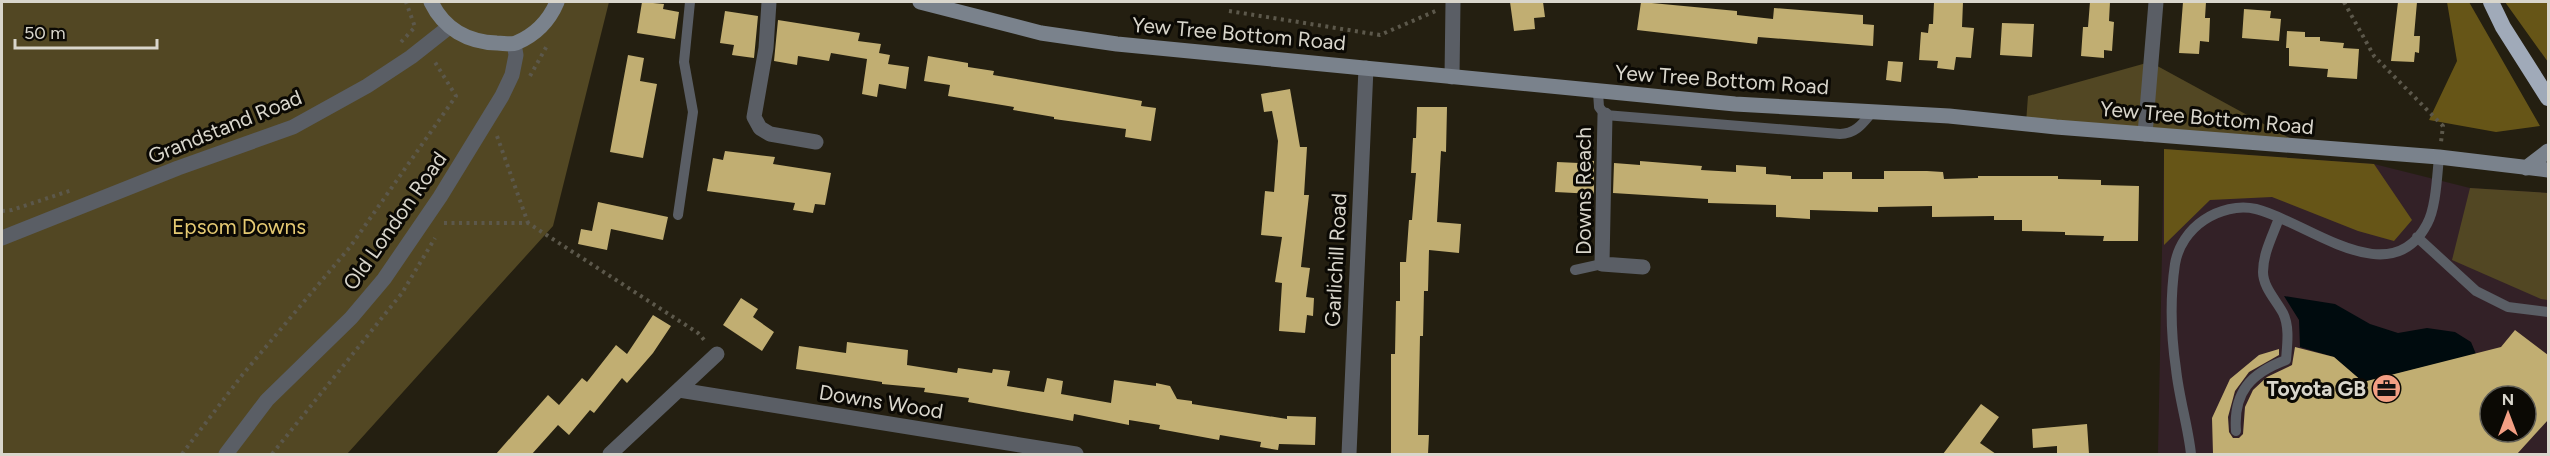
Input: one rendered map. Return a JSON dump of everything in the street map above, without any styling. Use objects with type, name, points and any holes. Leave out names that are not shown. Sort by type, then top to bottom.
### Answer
[{"type":"highway","points":[[2491,2],[2503,27],[2548,98]]},
{"type":"main road","points":[[431,2],[449,27],[459,35],[486,43],[514,44],[543,26],[557,2]]},
{"type":"main road","name":"Yew Tree Bottom Road","points":[[920,2],[1013,27],[1074,39],[1598,92],[1735,104],[1873,111],[2439,157],[2548,170]]},
{"type":"main road","points":[[2526,168],[2548,151]]},
{"type":"street","points":[[769,2],[766,48],[754,117],[760,128],[770,134],[816,142]]},
{"type":"street","points":[[2145,134],[2156,2]]},
{"type":"street","points":[[1452,77],[1453,3]]},
{"type":"street","name":"Grandstand Road","points":[[2,238],[178,168],[293,127],[367,86],[449,27]]},
{"type":"street","name":"Old London Road","points":[[226,454],[267,400],[351,318],[384,279],[440,197],[502,96],[512,75],[516,55],[514,44]]},
{"type":"street","name":"Garlichill Road","points":[[1349,454],[1366,68]]},
{"type":"street","name":"Downs Reach","points":[[1605,115],[1602,264],[1643,267]]},
{"type":"street","points":[[610,454],[717,354]]},
{"type":"street","name":"Downs Wood","points":[[679,390],[1076,454]]},
{"type":"lane","points":[[678,215],[693,112],[684,62],[690,2]]},
{"type":"lane","points":[[1598,92],[1599,107],[1605,115],[1849,134],[1861,126],[1873,111]]},
{"type":"lane","points":[[2191,454],[2176,371],[2172,324],[2175,264],[2180,248],[2193,227],[2214,213],[2234,208],[2256,209],[2363,254],[2384,255],[2402,250],[2428,223],[2437,183],[2439,157]]},
{"type":"lane","points":[[2236,431],[2237,408],[2246,387],[2259,373],[2286,360],[2287,330],[2284,315],[2270,292],[2263,274],[2264,257],[2280,218]]},
{"type":"lane","points":[[2417,237],[2476,291],[2508,307],[2548,312]]},
{"type":"lane","points":[[1575,270],[1602,264]]},
{"type":"path","points":[[2344,2],[2374,56],[2443,126],[2439,157]]},
{"type":"path","points":[[1229,10],[1380,35],[1453,3]]},
{"type":"path","points":[[182,454],[243,374],[350,247],[456,96],[415,27]]},
{"type":"path","points":[[496,135],[528,223]]},
{"type":"path","points":[[444,223],[528,223],[699,333],[717,354]]},
{"type":"shaded area","points":[[2447,2],[2469,2],[2540,126],[2496,132],[2429,120],[2457,61]]},
{"type":"shaded area","points":[[2505,2],[2548,2],[2548,62]]},
{"type":"shaded area","points":[[2164,149],[2374,164],[2470,188],[2548,193],[2548,454],[2158,454]]},
{"type":"shaded area","points":[[2164,149],[2374,164],[2412,220],[2394,241],[2358,231],[2272,197],[2210,200],[2164,245]]},
{"type":"shaded area","points":[[2284,296],[2335,304],[2370,324],[2398,333],[2427,328],[2455,332],[2471,342],[2476,354],[2363,382],[2334,357],[2300,347],[2299,320]]},
{"type":"green space","name":"Epsom Downs","points":[[2,2],[609,2],[553,226],[347,454],[2,454]]},
{"type":"green space","points":[[2150,62],[2306,147],[2026,123],[2028,96]]},
{"type":"green space","points":[[2470,188],[2548,193],[2548,300],[2452,260]]},
{"type":"building","points":[[642,2],[664,4],[663,9],[679,12],[675,39],[637,33]]},
{"type":"building","points":[[1510,2],[1543,2],[1545,17],[1534,18],[1535,29],[1514,31]]},
{"type":"building","points":[[1641,2],[1737,11],[1737,15],[1773,19],[1774,8],[1863,15],[1863,24],[1874,25],[1873,46],[1758,37],[1757,44],[1637,30]]},
{"type":"building","points":[[1934,2],[1963,2],[1962,27],[1974,28],[1971,58],[1956,57],[1954,70],[1937,68],[1938,61],[1919,60],[1921,32],[1928,33],[1929,24],[1933,24]]},
{"type":"building","points":[[2090,2],[2110,2],[2109,21],[2114,22],[2112,51],[2104,50],[2104,58],[2081,56],[2083,27],[2088,27]]},
{"type":"building","points":[[2183,2],[2206,2],[2205,18],[2210,18],[2209,42],[2200,41],[2199,54],[2179,53]]},
{"type":"building","points":[[2398,2],[2417,2],[2414,36],[2420,36],[2419,53],[2415,52],[2414,62],[2391,61]]},
{"type":"building","points":[[2244,9],[2271,11],[2270,18],[2281,19],[2279,41],[2242,38]]},
{"type":"building","points":[[725,11],[758,16],[754,58],[732,55],[734,45],[720,43]]},
{"type":"building","points":[[778,20],[860,33],[858,41],[881,44],[879,53],[890,55],[888,64],[909,67],[906,89],[879,84],[877,97],[862,94],[867,59],[831,53],[829,61],[798,56],[797,65],[774,61]]},
{"type":"building","points":[[2002,23],[2034,24],[2032,57],[2000,55]]},
{"type":"building","points":[[2287,31],[2305,32],[2305,37],[2320,37],[2320,41],[2344,43],[2343,48],[2359,49],[2357,79],[2327,77],[2328,69],[2289,66],[2289,48],[2286,48]]},
{"type":"building","points":[[628,55],[644,58],[640,81],[657,84],[643,158],[610,152]]},
{"type":"building","points":[[928,56],[968,63],[968,67],[994,71],[993,75],[1142,101],[1141,106],[1156,108],[1151,141],[1125,137],[1126,129],[1054,119],[1054,117],[1013,110],[1014,107],[948,96],[950,85],[924,81]]},
{"type":"building","points":[[1888,61],[1903,62],[1901,82],[1886,80]]},
{"type":"building","points":[[1290,89],[1300,147],[1307,147],[1304,195],[1309,195],[1301,267],[1310,268],[1306,297],[1314,298],[1313,316],[1307,315],[1305,333],[1279,331],[1282,283],[1275,282],[1282,237],[1261,235],[1265,191],[1274,192],[1278,141],[1272,111],[1264,112],[1261,94]]},
{"type":"building","points":[[1417,107],[1447,107],[1446,152],[1441,151],[1437,222],[1461,224],[1459,253],[1429,250],[1428,291],[1424,291],[1423,336],[1420,336],[1418,435],[1429,435],[1428,454],[1391,454],[1391,354],[1395,354],[1396,301],[1400,301],[1400,262],[1406,262],[1409,220],[1412,220],[1416,173],[1411,173],[1413,138],[1416,138]]},
{"type":"building","points":[[725,151],[775,157],[773,164],[831,173],[825,205],[815,204],[813,213],[793,210],[795,203],[707,191],[713,158],[723,160]]},
{"type":"building","points":[[1579,160],[1594,161],[1594,194],[1555,192],[1557,162],[1579,163]]},
{"type":"building","points":[[1640,161],[1702,166],[1701,170],[1736,172],[1736,165],[1766,167],[1766,174],[1791,176],[1791,179],[1823,179],[1823,172],[1852,172],[1852,179],[1884,179],[1884,171],[1927,171],[1943,172],[1944,179],[1978,178],[1978,176],[2058,176],[2058,179],[2101,180],[2101,185],[2139,186],[2138,241],[2103,241],[2104,236],[2022,231],[2022,220],[1994,220],[1994,216],[1932,217],[1932,206],[1878,207],[1878,212],[1810,210],[1810,219],[1776,217],[1776,205],[1708,203],[1708,199],[1613,193],[1614,163],[1640,165]]},
{"type":"building","points":[[598,202],[668,217],[663,240],[611,229],[607,250],[578,244],[581,229],[592,231]]},
{"type":"building","points":[[741,298],[758,309],[753,317],[774,332],[762,351],[723,325]]},
{"type":"building","points":[[653,315],[671,326],[653,353],[627,383],[622,378],[594,413],[590,410],[569,435],[558,425],[532,454],[496,454],[548,395],[559,405],[582,378],[587,382],[616,345],[627,354]]},
{"type":"building","name":"Toyota GB","points":[[2515,330],[2548,355],[2548,420],[2538,431],[2538,384],[2478,384],[2478,444],[2526,444],[2517,454],[2213,454],[2212,418],[2230,379],[2259,355],[2279,349],[2279,355],[2249,372],[2235,391],[2228,417],[2229,432],[2233,438],[2239,438],[2243,434],[2245,407],[2253,390],[2267,377],[2292,365],[2295,347],[2334,357],[2363,382],[2501,347]]},
{"type":"building","points":[[847,342],[908,350],[907,365],[957,373],[958,368],[992,373],[993,369],[1010,371],[1007,386],[1044,392],[1047,378],[1063,381],[1061,394],[1111,403],[1114,380],[1170,386],[1177,399],[1192,401],[1192,404],[1287,419],[1287,416],[1316,417],[1315,445],[1279,444],[1278,450],[1260,447],[1261,442],[1220,435],[1219,440],[1159,429],[1160,425],[1129,420],[1129,425],[1074,414],[1073,421],[968,402],[969,398],[924,392],[925,388],[882,384],[882,382],[796,369],[799,346],[846,353]]},
{"type":"building","points":[[1981,404],[1999,417],[1980,443],[1996,454],[1943,454]]},
{"type":"building","points":[[2087,424],[2089,454],[2057,454],[2057,446],[2033,448],[2032,429]]},
{"type":"place","name":"Toyota GB","points":[[2387,389]]}]
